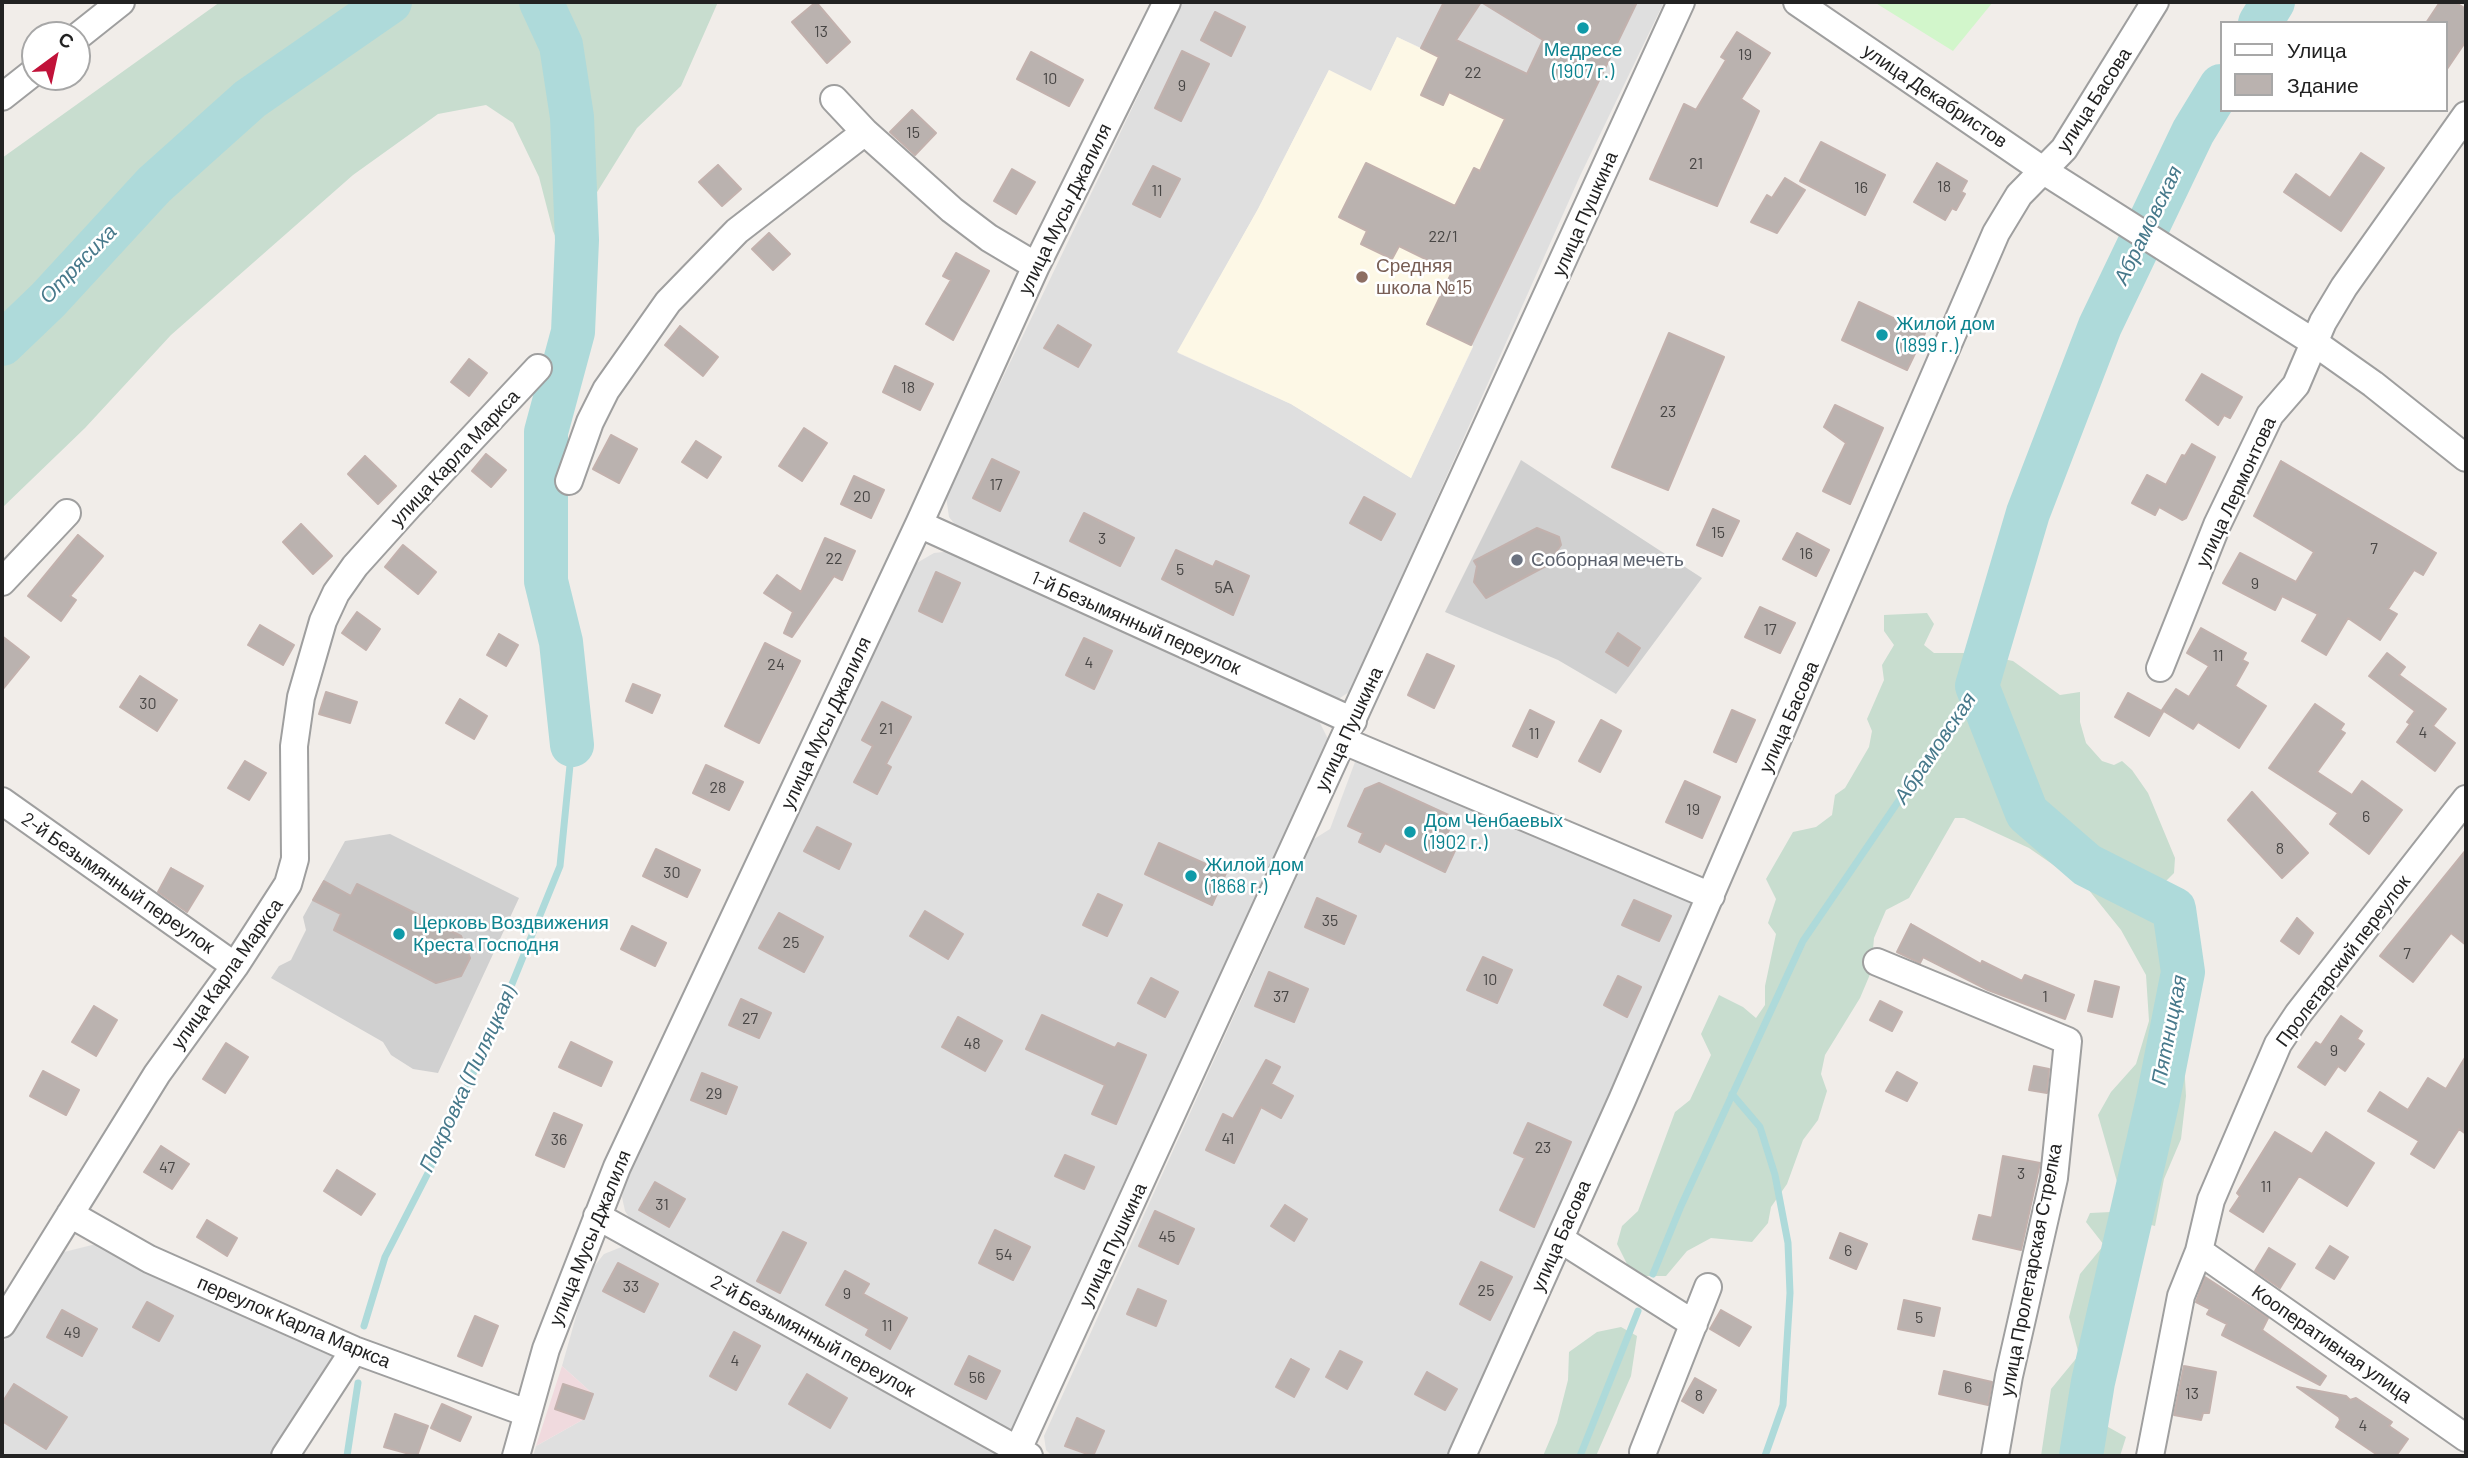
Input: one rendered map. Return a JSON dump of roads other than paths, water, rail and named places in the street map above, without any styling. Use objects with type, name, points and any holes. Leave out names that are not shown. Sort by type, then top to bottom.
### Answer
[{"type":"street","points":[[91,26],[121,2]]},
{"type":"street","name":"улица Мусы Джалиля","points":[[516,1456],[546,1349],[623,1154],[919,524],[1036,267],[1167,2]]},
{"type":"street","name":"улица Пушкина","points":[[1021,1454],[1681,2]]},
{"type":"street","name":"улица Декабристов","points":[[1797,2],[2044,171],[2315,343]]},
{"type":"street","name":"улица Басова","points":[[1462,1456],[1711,896],[1996,233],[2019,195],[2064,149],[2155,2]]},
{"type":"street","points":[[2,97],[21,82]]},
{"type":"street","points":[[834,99],[865,132],[952,210],[1036,267]]},
{"type":"street","name":"улица Лермонтова","points":[[2160,668],[2217,525],[2270,415],[2296,385],[2344,287],[2466,115]]},
{"type":"street","points":[[569,481],[590,422],[606,390],[668,302],[737,231],[865,132]]},
{"type":"street","points":[[2315,343],[2373,384],[2466,458]]},
{"type":"street","name":"улица Карла Маркса","points":[[2,1324],[158,1074],[235,966],[288,884],[295,859],[293,746],[301,697],[323,621],[336,593],[355,566],[538,368]]},
{"type":"street","points":[[2,582],[67,513]]},
{"type":"street","name":"1-й Безымянный переулок","points":[[919,524],[1348,731],[1711,896]]},
{"type":"street","name":"Пролетарский переулок","points":[[2150,1456],[2176,1313],[2199,1251],[2211,1200],[2278,1044],[2298,1014],[2466,799]]},
{"type":"street","name":"2-й Безымянный переулок","points":[[2,801],[235,966]]},
{"type":"street","name":"улица Пролетарская Стрелка","points":[[1877,962],[2068,1041],[2053,1178],[2014,1353],[1995,1456]]},
{"type":"street","name":"переулок Карла Маркса","points":[[69,1214],[149,1259],[354,1350],[527,1413]]},
{"type":"street","name":"2-й Безымянный переулок","points":[[597,1216],[1021,1454]]},
{"type":"street","points":[[1560,1239],[1694,1324]]},
{"type":"street","name":"Кооперативная улица","points":[[2199,1251],[2466,1438]]},
{"type":"street","points":[[1643,1452],[1709,1287]]},
{"type":"street","points":[[285,1456],[354,1350]]},
{"type":"waterway","name":"Отрясиха","points":[[2,344],[48,300],[154,185],[250,99],[390,2]]},
{"type":"waterway","name":"Покровка (Пиляцкая)","points":[[541,2],[561,45],[572,117],[577,240],[573,332],[546,432],[546,581],[561,642],[572,745]]},
{"type":"waterway","name":"Абрамовская","points":[[2261,21],[2273,2]]},
{"type":"waterway","name":"Пятницкая","points":[[2081,1456],[2093,1382],[2158,1099],[2183,972],[2174,909],[2087,865],[2027,813],[1977,686],[2028,513],[2100,326],[2193,132],[2220,88]]},
{"type":"waterway","name":"Абрамовская","points":[[1653,1274],[1681,1206],[1803,941],[1977,686]]},
{"type":"waterway","name":"Покровка (Пиляцкая)","points":[[364,1326],[385,1257],[428,1173],[499,1016],[560,866],[572,745]]},
{"type":"waterway","points":[[1732,1094],[1760,1127],[1775,1175],[1788,1243],[1790,1293],[1783,1405],[1765,1456]]},
{"type":"waterway","name":"Абрамовская","points":[[1580,1456],[1638,1311]]},
{"type":"waterway","name":"Покровка (Пиляцкая)","points":[[347,1456],[358,1383]]},
{"type":"place","name":"Медресе (1907 г.)","points":[[1583,28]]},
{"type":"place","name":"Средняя школа №15","points":[[1362,277]]},
{"type":"place","name":"Жилой дом (1899 г.)","points":[[1882,335]]},
{"type":"place","name":"Соборная мечеть","points":[[1517,560]]},
{"type":"place","name":"Дом Ченбаевых (1902 г.)","points":[[1410,832]]},
{"type":"place","name":"Жилой дом (1868 г.)","points":[[1191,876]]},
{"type":"place","name":"Церковь Воздвижения Креста Господня","points":[[399,934]]}]
